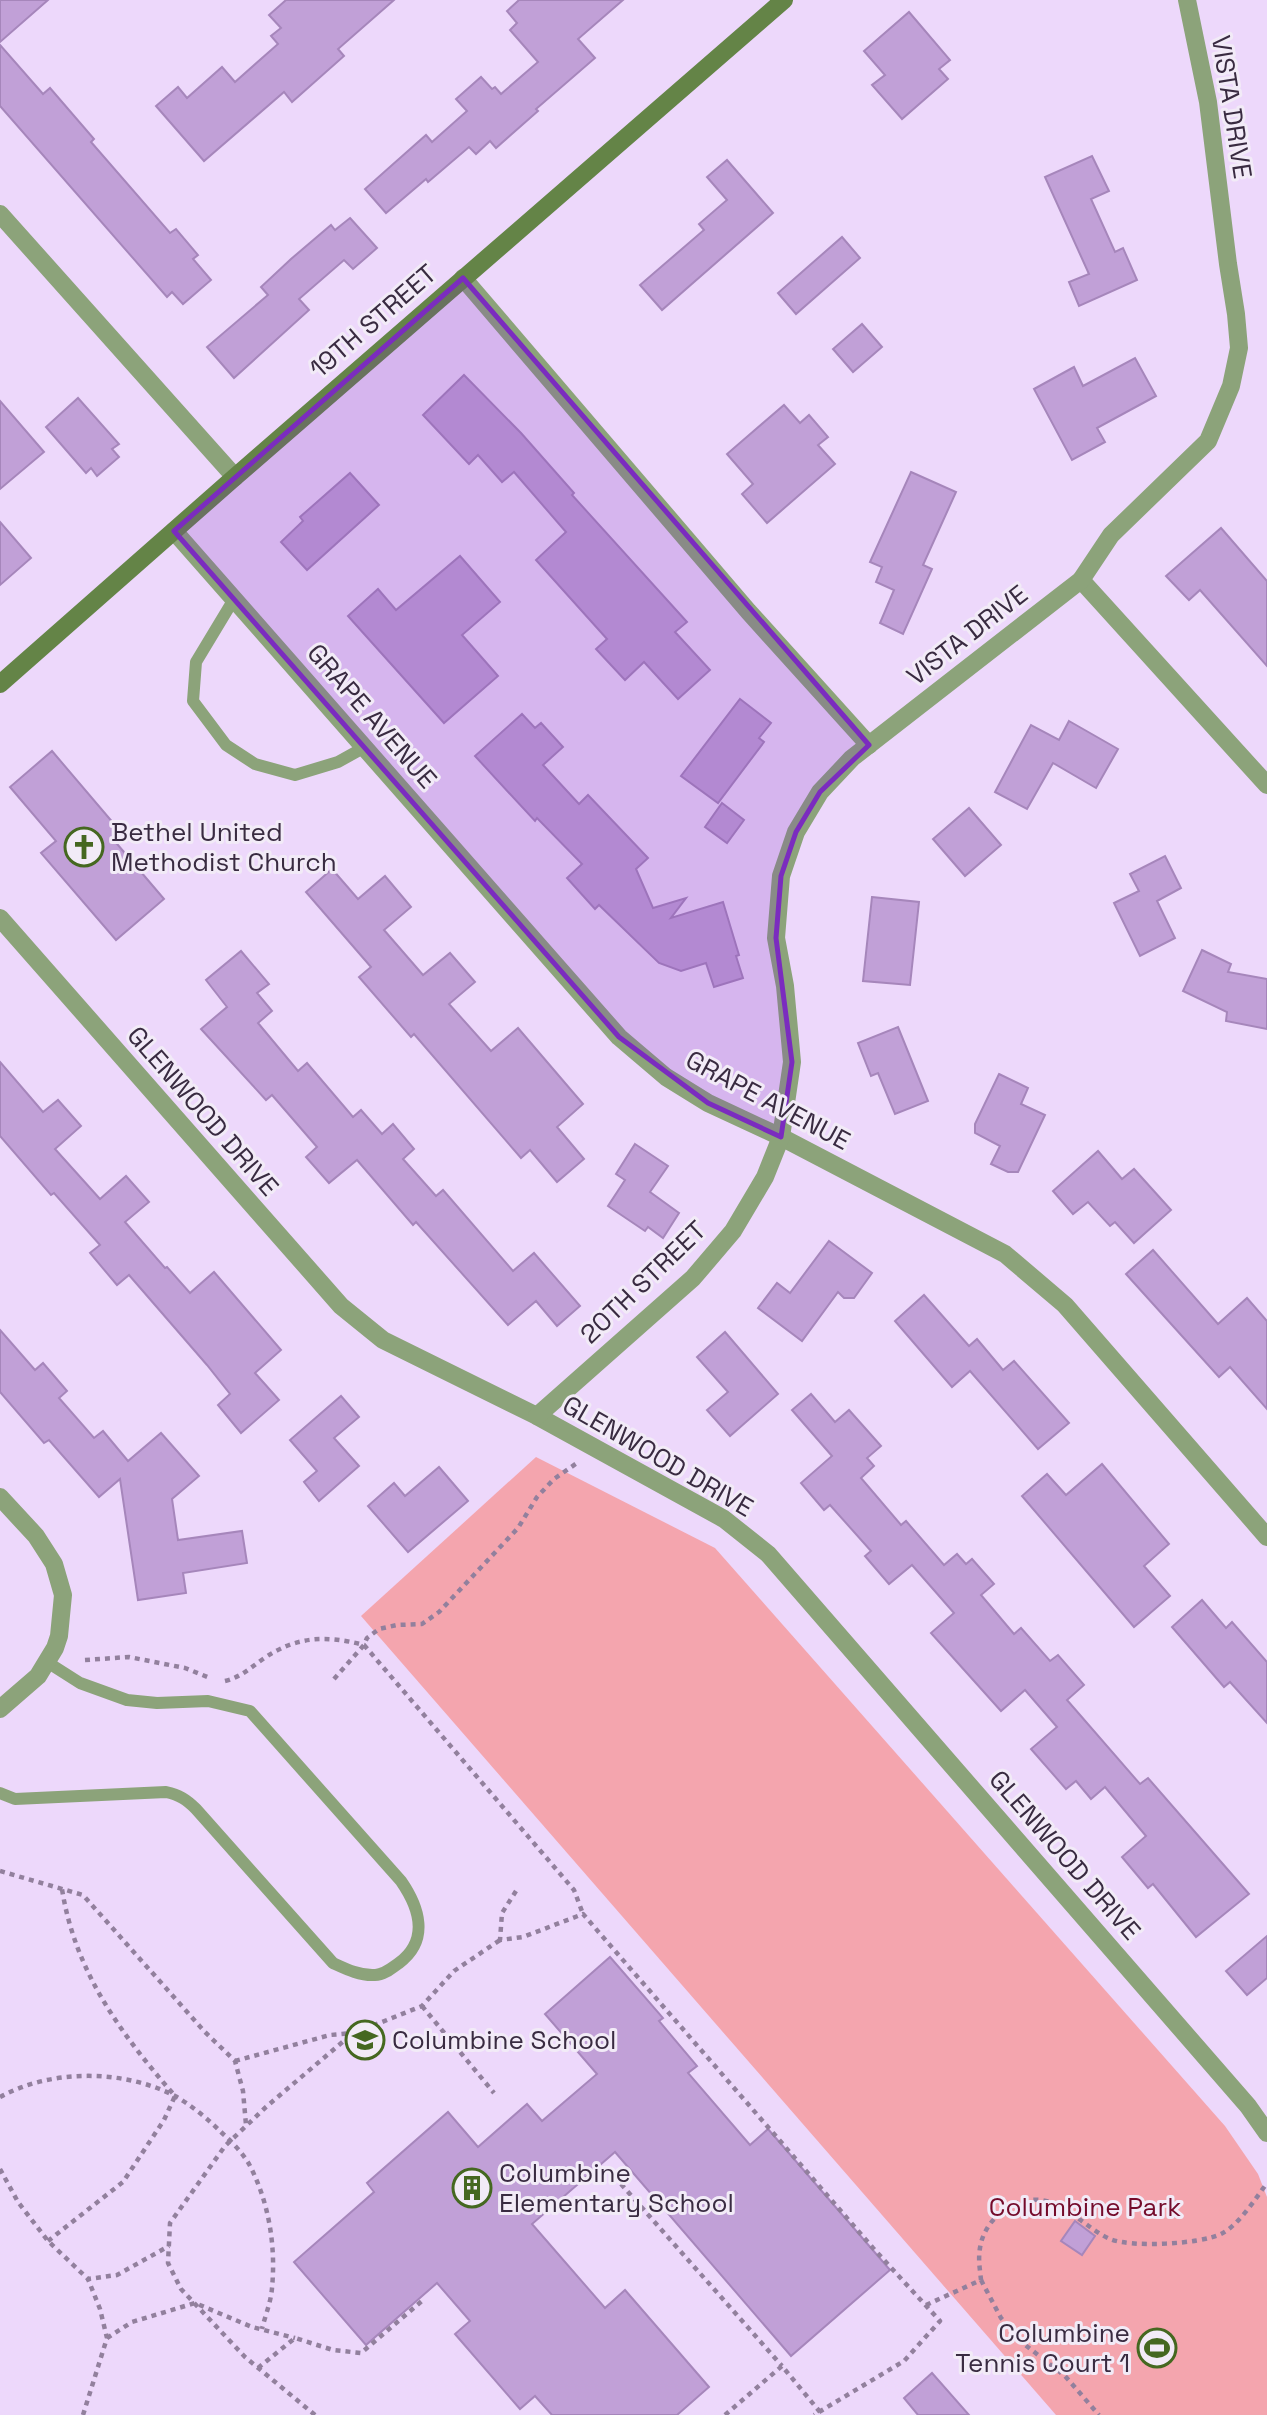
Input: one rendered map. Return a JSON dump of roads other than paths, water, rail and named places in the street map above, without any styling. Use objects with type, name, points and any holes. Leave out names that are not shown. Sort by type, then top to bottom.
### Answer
[{"type":"street","name":"19TH STREET","points":[[0,684],[783,0]]},
{"type":"street","name":"VISTA DRIVE","points":[[869,745],[1081,580],[1111,535],[1208,441],[1231,386],[1238,348],[1236,314],[1208,102],[1187,0]]},
{"type":"street","points":[[2,220],[235,477]]},
{"type":"street","points":[[463,278],[748,611],[869,745]]},
{"type":"street","name":"GRAPE AVENUE","points":[[174,531],[619,1037],[666,1077],[708,1103],[781,1137],[1005,1254],[1065,1305],[1267,1537]]},
{"type":"street","points":[[1081,580],[1267,785]]},
{"type":"street","name":"20TH STREET","points":[[537,1416],[692,1278],[733,1231],[765,1177],[781,1137],[792,1062],[785,986],[776,938],[781,876],[796,832],[820,792],[852,758],[869,745]]},
{"type":"street","name":"GLENWOOD DRIVE","points":[[0,918],[341,1306],[383,1339],[537,1416],[724,1519],[768,1554],[1248,2106],[1267,2133]]},
{"type":"street","points":[[0,1497],[36,1536],[54,1563],[63,1595],[59,1636],[47,1662],[38,1676],[0,1709]]},
{"type":"lane","points":[[234,599],[196,662],[193,701],[226,745],[254,764],[295,775],[338,762],[365,747]]},
{"type":"lane","points":[[0,1793],[15,1799],[166,1792],[178,1795],[196,1809],[333,1963],[354,1973],[376,1975],[389,1971],[404,1960],[413,1948],[418,1930],[418,1914],[413,1899],[401,1881],[250,1711],[208,1702],[140,1702],[80,1683],[47,1662]]},
{"type":"place","name":"Bethel United Methodist Church","points":[[84,847]]},
{"type":"place","name":"Columbine School","points":[[365,2040]]},
{"type":"place","name":"Columbine Elementary School","points":[[472,2188]]},
{"type":"place","name":"Columbine Tennis Court 1","points":[[1157,2348]]},
{"type":"park label","name":"Columbine Park","points":[[1085,2207]]}]
